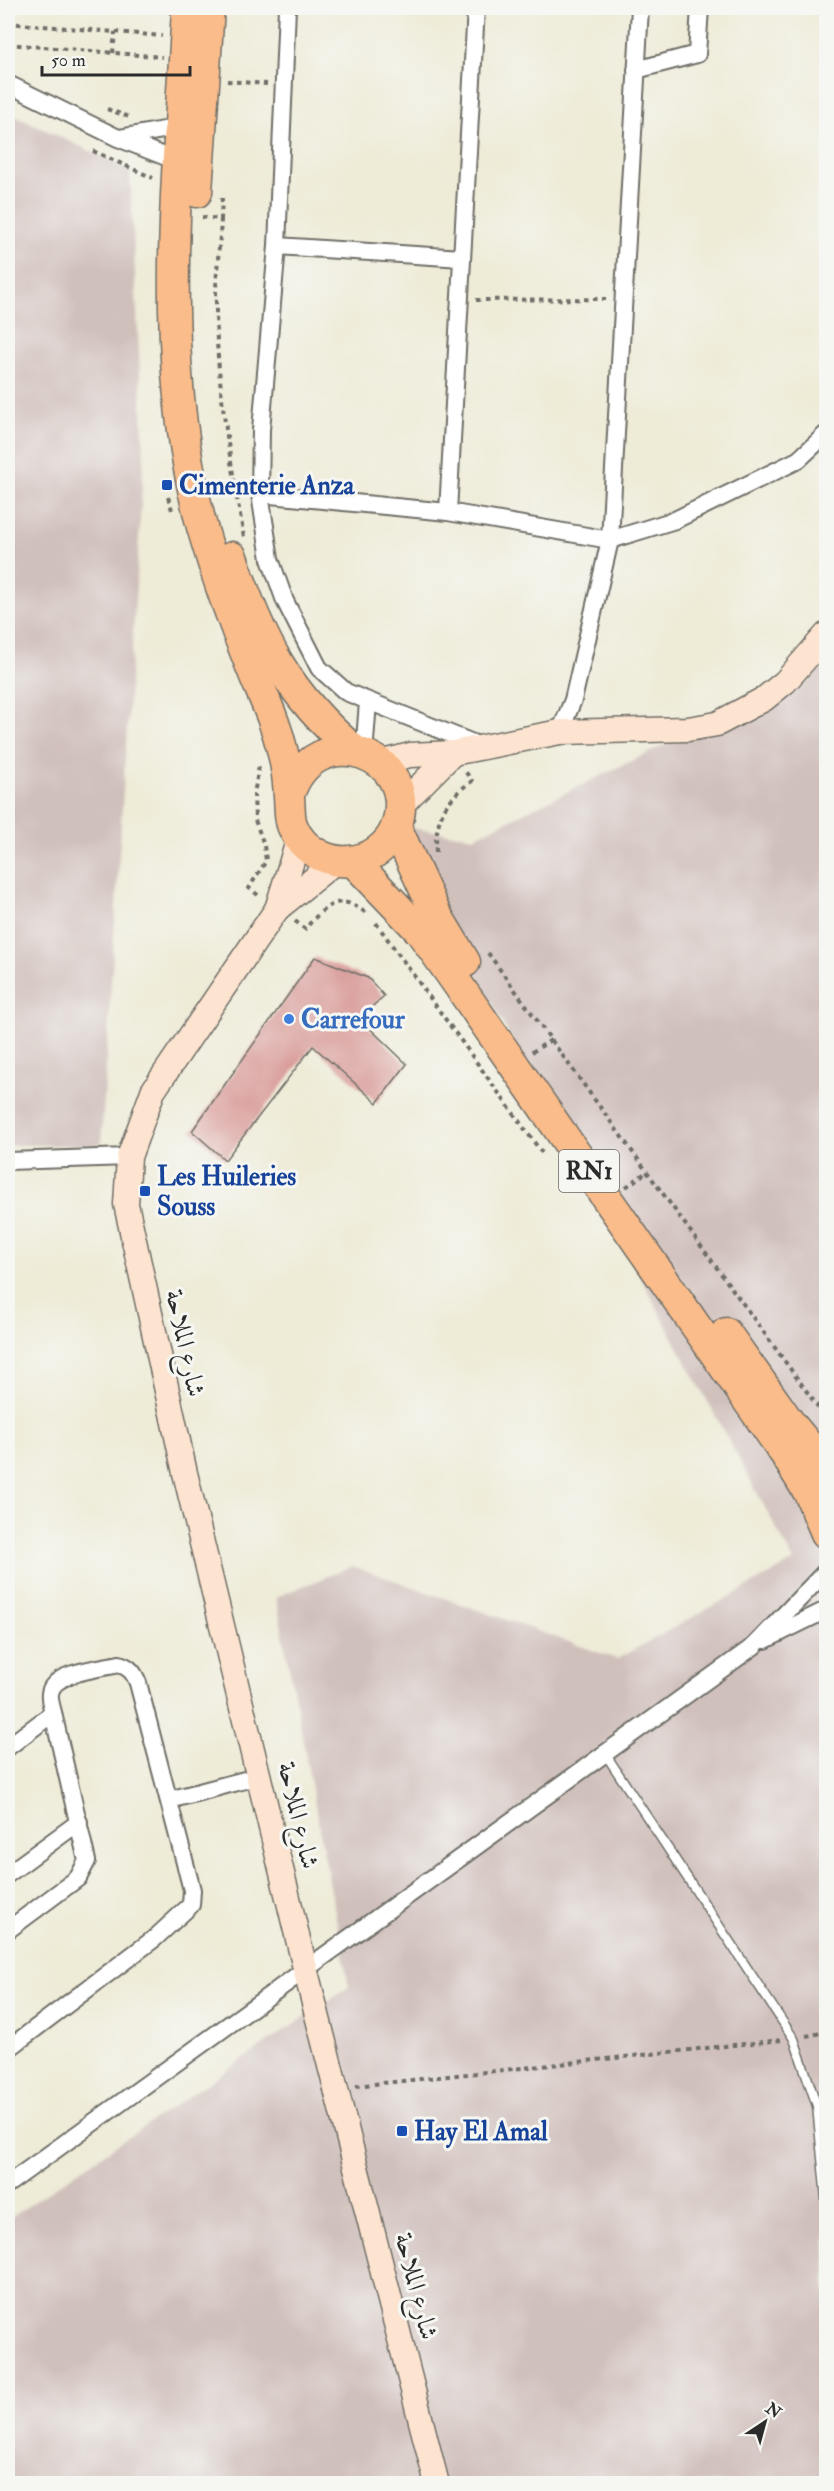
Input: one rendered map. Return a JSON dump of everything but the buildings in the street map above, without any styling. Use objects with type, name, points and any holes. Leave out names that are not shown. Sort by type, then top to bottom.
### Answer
[{"type":"highway","name":"RN1","points":[[187,8],[191,126]]},
{"type":"highway","name":"RN1","points":[[209,8],[191,126],[178,169],[173,334],[181,421],[202,525],[226,604],[273,720],[290,795],[289,810],[299,838],[322,857],[344,861],[420,931],[785,1454],[809,1493],[826,1533]]},
{"type":"highway","name":"RN1","points":[[178,169],[192,300],[201,417],[212,484],[230,551],[258,626],[304,703],[395,782],[398,816],[446,932],[527,1056],[790,1423],[826,1467]]},
{"type":"highway","points":[[290,795],[299,773],[313,760],[330,752],[366,756]]},
{"type":"highway","points":[[344,861],[379,849],[398,816]]},
{"type":"street","points":[[287,8],[277,246],[261,430],[260,494],[270,559],[285,601],[319,668],[346,692],[480,746]]},
{"type":"street","points":[[448,512],[476,8]]},
{"type":"street","points":[[560,732],[573,700],[610,540],[640,8]]},
{"type":"street","points":[[636,70],[697,54],[700,8]]},
{"type":"street","points":[[8,84],[178,169]]},
{"type":"street","points":[[118,138],[191,126]]},
{"type":"street","points":[[277,246],[462,258]]},
{"type":"street","points":[[260,494],[448,512],[610,540],[675,520],[798,460],[826,434]]},
{"type":"street","points":[[368,702],[366,756],[427,752],[453,753],[560,732],[688,729],[717,724],[764,699],[785,682],[826,635]]},
{"type":"street","points":[[398,816],[453,753]]},
{"type":"street","points":[[286,915],[299,838]]},
{"type":"street","points":[[286,915],[344,861]]},
{"type":"street","name":"شارع الملاحة","points":[[286,915],[153,1091],[129,1157],[126,1204],[185,1473],[305,1968],[436,2484]]},
{"type":"street","points":[[8,1161],[129,1157]]},
{"type":"street","points":[[754,1646],[826,1570]]},
{"type":"street","points":[[8,2184],[754,1646],[826,1610]]},
{"type":"street","points":[[8,1930],[83,1873],[87,1855],[50,1694],[56,1681],[119,1664],[131,1670],[138,1683],[192,1890],[191,1905],[155,1938],[8,2049]]},
{"type":"street","points":[[8,1747],[53,1713]]},
{"type":"street","points":[[169,1800],[260,1776]]},
{"type":"street","points":[[8,1874],[79,1822]]},
{"type":"lane","points":[[604,1752],[794,2039],[817,2106],[826,2199]]},
{"type":"path","points":[[8,23],[166,37]]},
{"type":"path","points":[[113,53],[115,32]]},
{"type":"path","points":[[8,44],[165,57]]},
{"type":"path","points":[[226,81],[284,85]]},
{"type":"path","points":[[107,109],[134,117]]},
{"type":"path","points":[[93,151],[131,166],[178,169]]},
{"type":"path","points":[[460,300],[623,299]]},
{"type":"path","points":[[436,860],[438,822],[450,798],[472,781],[453,753]]},
{"type":"path","points":[[258,895],[249,888],[266,861],[264,845],[255,820],[254,794],[259,764]]},
{"type":"path","points":[[286,915],[305,929],[324,907],[346,902],[356,905],[374,920],[546,1157]]},
{"type":"path","points":[[485,949],[826,1418]]},
{"type":"path","points":[[527,1056],[551,1040]]},
{"type":"path","points":[[623,1189],[648,1172]]},
{"type":"path","points":[[337,2088],[794,2039],[826,2032]]},
{"type":"shaded area","points":[[8,112],[130,170],[144,456],[101,1145],[8,1145]]},
{"type":"shaded area","points":[[826,667],[826,2483],[8,2484],[8,2219],[349,1987],[276,1597],[353,1566],[617,1659],[794,1561],[396,826],[474,837]]},
{"type":"place","name":"Cimenterie Anza","points":[[167,485]]},
{"type":"place","name":"Carrefour","points":[[289,1019]]},
{"type":"place","name":"Les Huileries Souss","points":[[145,1191]]},
{"type":"place","name":"Hay El Amal","points":[[402,2131]]}]
